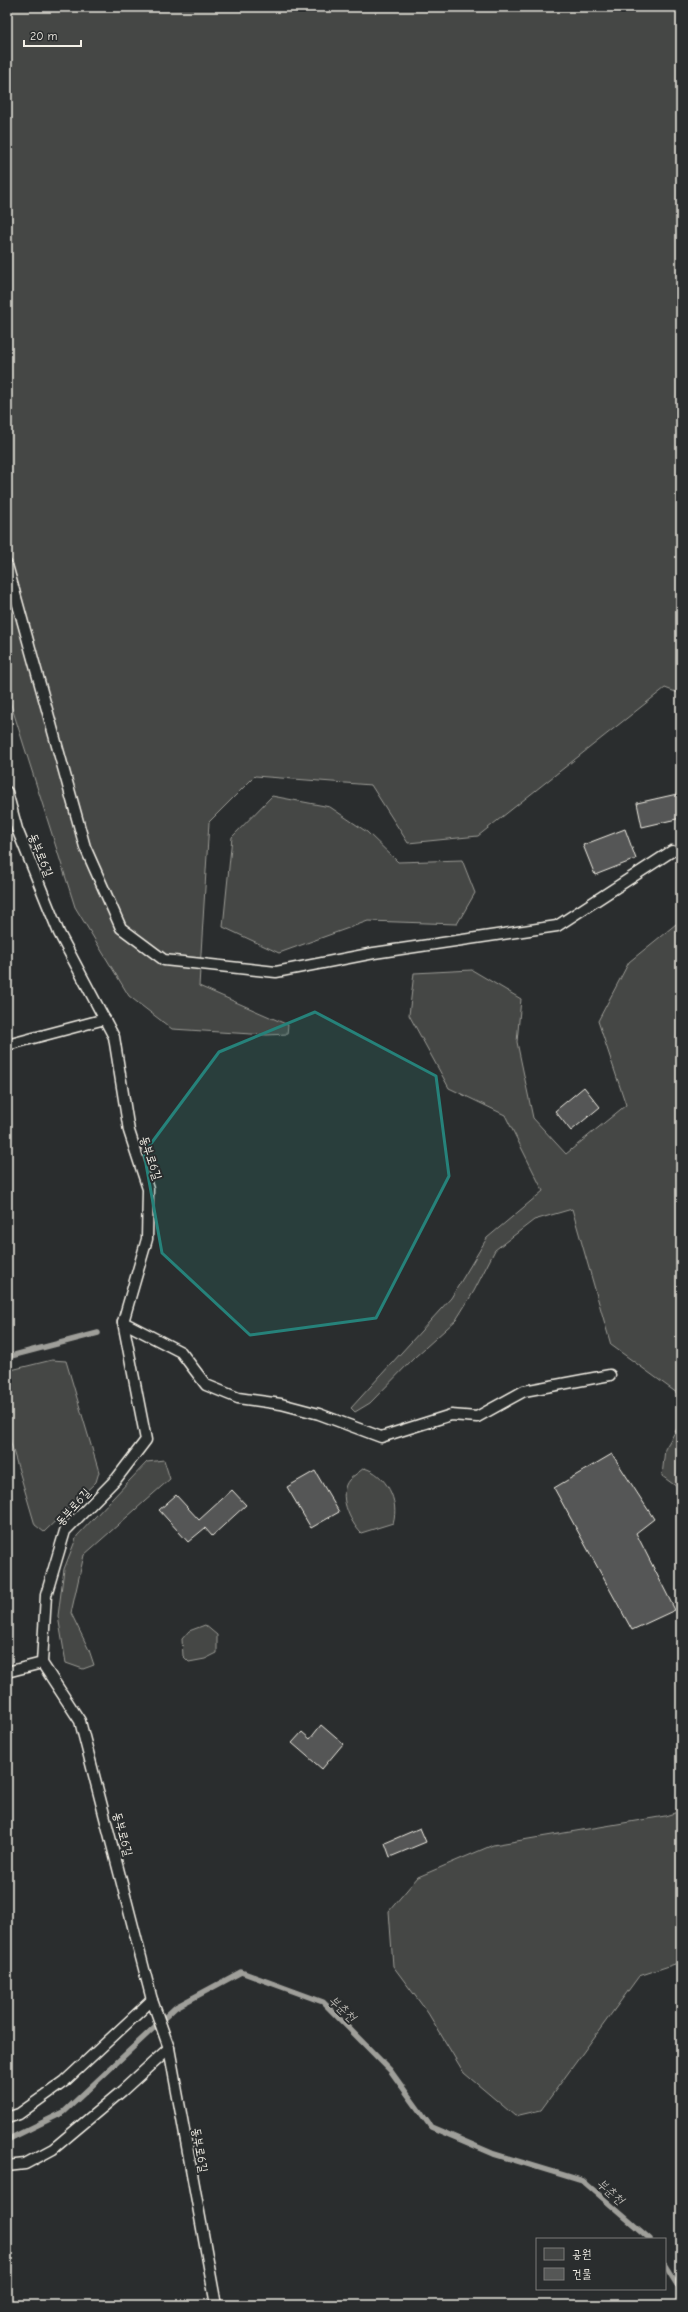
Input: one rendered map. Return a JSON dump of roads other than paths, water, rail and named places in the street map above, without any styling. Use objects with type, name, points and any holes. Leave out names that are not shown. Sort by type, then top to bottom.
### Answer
[{"type":"lane","points":[[7,565],[85,847],[121,928],[164,960],[276,972],[374,953],[557,926],[672,851]]},
{"type":"lane","name":"동부로6길","points":[[7,792],[17,829],[59,933],[114,1037],[129,1131],[148,1189],[147,1239],[123,1322],[146,1440],[117,1478],[66,1531],[46,1595],[42,1663],[80,1721],[152,2000],[169,2048],[216,2305]]},
{"type":"lane","points":[[7,1045],[105,1019]]},
{"type":"lane","points":[[123,1322],[181,1352],[206,1385],[238,1398],[281,1404],[319,1414],[381,1437],[451,1415],[476,1417],[524,1391],[610,1375]]},
{"type":"lane","points":[[7,1672],[42,1663]]},
{"type":"lane","points":[[7,2118],[18,2114],[65,2081],[152,2000]]},
{"type":"lane","points":[[7,2166],[25,2164],[52,2149],[122,2091],[169,2048]]},
{"type":"waterway","points":[[7,1357],[98,1333]]},
{"type":"waterway","name":"부춘천","points":[[7,2140],[64,2112],[176,2007],[241,1972],[323,2002],[390,2070],[431,2127],[494,2154],[583,2181],[649,2238]]},
{"type":"waterway","name":"부춘천","points":[[666,2267],[681,2291]]}]
